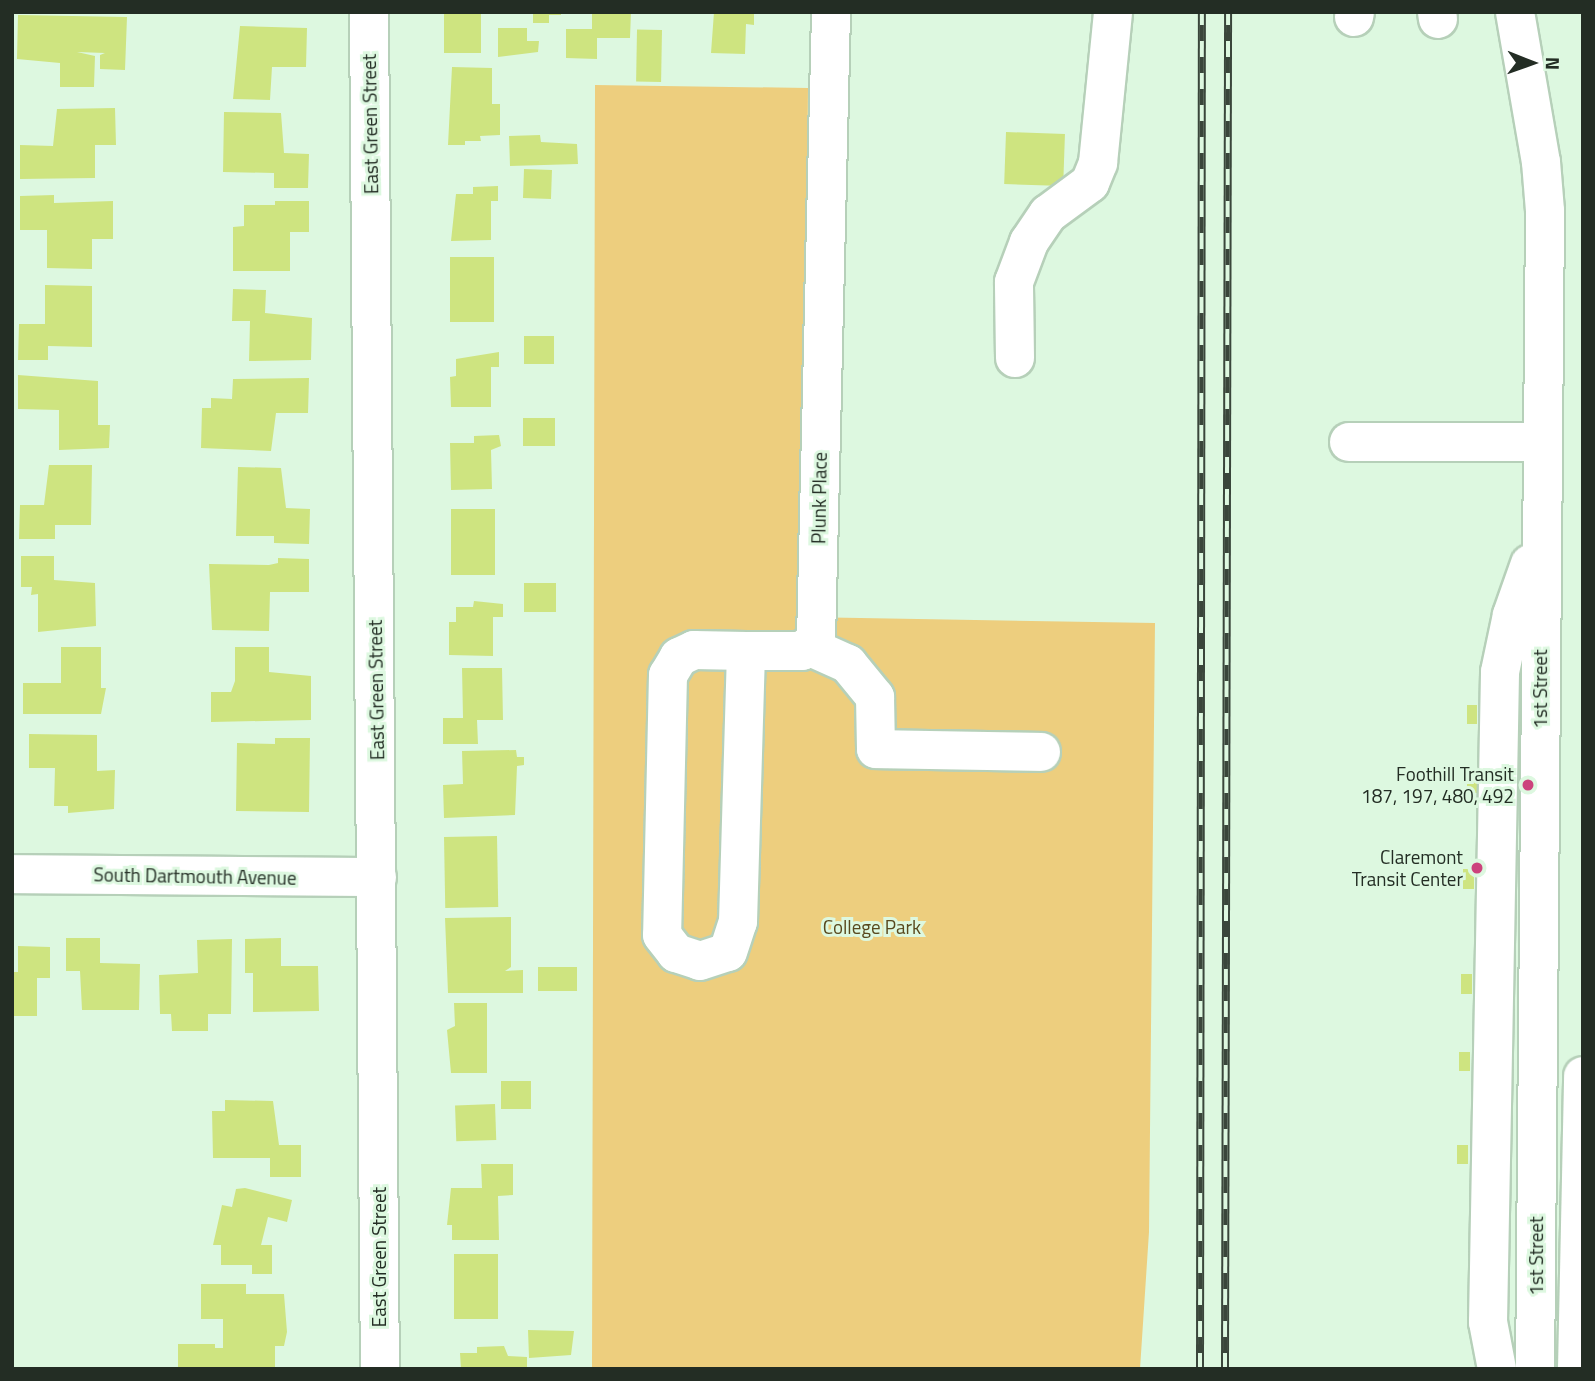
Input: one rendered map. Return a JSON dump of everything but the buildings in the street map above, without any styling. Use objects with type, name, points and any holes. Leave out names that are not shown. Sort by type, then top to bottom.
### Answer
[{"type":"street","name":"East Green Street","points":[[369,12],[380,1369]]},
{"type":"street","name":"Plunk Place","points":[[808,646],[816,640],[831,12]]},
{"type":"street","points":[[1015,358],[1014,282],[1029,242],[1048,214],[1090,183],[1098,163],[1113,12]]},
{"type":"street","name":"1st Street","points":[[1515,12],[1541,162],[1545,211],[1535,1369]]},
{"type":"street","points":[[1349,442],[1542,442]]},
{"type":"street","points":[[1497,1369],[1489,1322],[1500,672],[1512,615],[1541,532]]},
{"type":"street","points":[[747,651],[738,922],[728,952],[700,961],[676,953],[662,935],[668,675],[679,657],[694,650],[802,651],[808,646],[848,664],[875,697],[876,749],[1041,751]]},
{"type":"street","name":"South Dartmouth Avenue","points":[[12,874],[377,877]]},
{"type":"street","points":[[1577,1369],[1583,1076]]},
{"type":"green space","name":"College Park","points":[[595,85],[808,88],[803,617],[1155,623],[1149,1232],[1140,1369],[592,1369]]},
{"type":"railway","points":[[1200,1369],[1202,12]]},
{"type":"railway","points":[[1225,1369],[1228,12]]},
{"type":"place","name":"Foothill Transit 187, 197, 480, 492","points":[[1528,785]]},
{"type":"place","name":"Claremont Transit Center","points":[[1477,868]]}]
